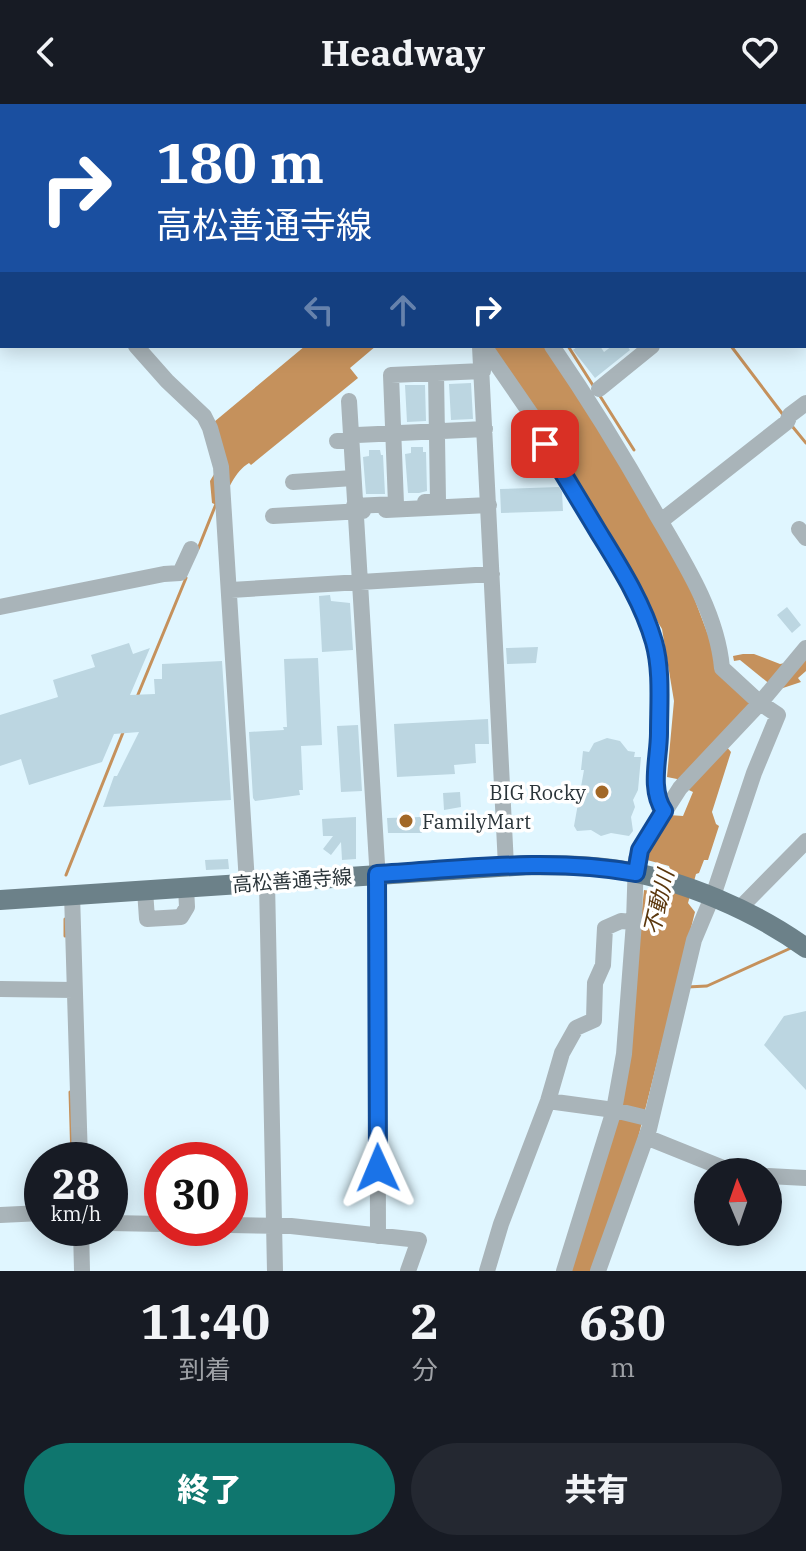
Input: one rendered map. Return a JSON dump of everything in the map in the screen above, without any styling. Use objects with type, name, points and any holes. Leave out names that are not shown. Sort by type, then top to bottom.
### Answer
[{"type":"main road","name":"高松善通寺線","points":[[0,900],[506,866],[566,865],[636,873],[702,894],[739,909],[802,943]]},
{"type":"street","points":[[138,348],[204,416],[221,467],[257,883],[275,1271]]},
{"type":"street","points":[[482,348],[506,866]]},
{"type":"street","points":[[483,348],[546,436],[545,444],[621,569],[645,618],[658,665],[656,778],[658,803],[664,811]]},
{"type":"street","points":[[553,348],[604,424],[693,579],[720,643],[722,668],[764,697],[778,715],[702,894],[694,940],[648,1126],[598,1271]]},
{"type":"street","points":[[599,389],[650,348]]},
{"type":"street","points":[[396,504],[391,375],[483,371]]},
{"type":"street","points":[[273,516],[438,501],[436,373]]},
{"type":"street","points":[[349,401],[344,440],[353,478],[377,874],[378,1236]]},
{"type":"street","points":[[661,521],[787,422],[790,415],[806,403]]},
{"type":"street","points":[[344,440],[357,435],[485,429]]},
{"type":"street","points":[[293,482],[353,478]]},
{"type":"street","points":[[354,509],[489,505]]},
{"type":"street","points":[[0,607],[180,573],[191,549]]},
{"type":"street","points":[[231,590],[492,574]]},
{"type":"street","points":[[564,1271],[617,1111],[640,850],[680,788],[806,648]]},
{"type":"street","points":[[739,909],[806,841]]},
{"type":"street","points":[[145,890],[147,919],[169,918],[181,917],[187,907],[186,887]]},
{"type":"street","points":[[72,894],[69,990],[79,1142]]},
{"type":"street","points":[[487,1271],[562,1053],[573,1030],[594,1020],[595,983],[603,965],[605,928],[621,921],[634,922]]},
{"type":"street","points":[[0,989],[69,990]]},
{"type":"street","points":[[548,1101],[617,1111],[707,1158]]},
{"type":"street","points":[[782,1177],[806,1178]]},
{"type":"street","points":[[0,1215],[24,1214]]},
{"type":"street","points":[[248,1225],[419,1240],[408,1271]]},
{"type":"street","points":[[81,1246],[82,1271]]},
{"type":"water","points":[[303,348],[374,348],[350,368],[358,378],[240,471],[221,507],[212,503],[210,481],[216,471],[214,422]]},
{"type":"water","name":"不動川","points":[[490,348],[546,348],[579,393],[687,579],[713,648],[751,704],[719,738],[731,752],[712,812],[719,826],[708,860],[704,860],[696,874],[688,903],[695,912],[638,1138],[591,1271],[570,1271],[627,1056],[644,890],[663,893],[670,869],[669,866],[647,860],[649,845],[669,815],[683,816],[693,792],[676,784],[677,779],[667,777],[674,701],[662,629]]},
{"type":"water","points":[[754,654],[780,664],[806,659],[806,671],[798,678],[801,682],[777,690],[740,660],[734,661],[733,656]]},
{"type":"building","points":[[601,348],[604,352],[609,348],[628,348],[630,350],[595,378],[573,350]]},
{"type":"building","points":[[471,383],[473,419],[451,420],[449,384]]},
{"type":"building","points":[[405,385],[425,385],[426,421],[407,422]]},
{"type":"building","points":[[411,447],[423,447],[423,452],[426,452],[427,491],[408,493],[405,454],[411,453]]},
{"type":"building","points":[[369,450],[380,450],[383,455],[385,494],[366,494],[363,457],[369,456]]},
{"type":"building","points":[[559,487],[563,511],[501,513],[500,489]]},
{"type":"building","points":[[330,595],[331,601],[350,603],[353,650],[322,652],[319,596]]},
{"type":"building","points":[[787,607],[801,625],[792,633],[777,615]]},
{"type":"building","points":[[129,643],[133,654],[150,648],[130,695],[155,694],[154,679],[162,679],[162,664],[222,661],[231,800],[103,807],[114,776],[117,776],[139,732],[114,734],[102,762],[29,785],[21,759],[0,766],[0,715],[58,697],[53,680],[95,667],[91,655]]},
{"type":"building","points":[[538,647],[536,663],[507,664],[506,648]]},
{"type":"building","points":[[318,658],[322,745],[301,746],[303,790],[299,790],[300,795],[255,801],[249,732],[284,730],[283,727],[287,727],[284,659]]},
{"type":"building","points":[[488,719],[489,744],[475,744],[476,763],[454,765],[455,774],[397,777],[394,724]]},
{"type":"building","points":[[358,725],[362,791],[341,792],[337,726]]},
{"type":"building","name":"BIG Rocky","points":[[607,738],[620,741],[628,751],[635,752],[634,757],[641,757],[638,790],[631,817],[633,831],[629,836],[611,833],[601,836],[591,830],[577,831],[574,826],[584,770],[581,770],[583,751],[589,752],[594,743]]},
{"type":"building","points":[[460,792],[461,807],[444,810],[443,793]]},
{"type":"building","points":[[356,817],[356,859],[342,860],[341,842],[331,855],[323,849],[333,836],[323,836],[322,819]]},
{"type":"building","points":[[421,817],[422,833],[388,833],[387,818]]},
{"type":"building","points":[[228,859],[229,869],[206,870],[205,860]]},
{"type":"building","points":[[806,1011],[806,1090],[764,1045],[784,1016]]},
{"type":"waterway","points":[[569,348],[594,387]]},
{"type":"waterway","points":[[733,348],[784,416]]},
{"type":"waterway","points":[[600,396],[634,450]]},
{"type":"waterway","points":[[792,426],[806,443]]},
{"type":"waterway","points":[[198,549],[216,504]]},
{"type":"waterway","points":[[137,697],[186,578]]},
{"type":"waterway","points":[[66,875],[124,730]]},
{"type":"waterway","points":[[65,919],[65,936]]},
{"type":"waterway","points":[[687,987],[707,986],[791,948]]},
{"type":"waterway","points":[[70,1092],[71,1142]]},
{"type":"place","name":"BIG Rocky","points":[[602,792]]},
{"type":"place","name":"FamilyMart","points":[[406,821]]},
{"type":"route","points":[[378,1168],[377,874],[529,865],[566,865],[636,873],[640,850],[664,811],[658,803],[656,778],[658,665],[654,643],[621,569],[545,444]]}]
